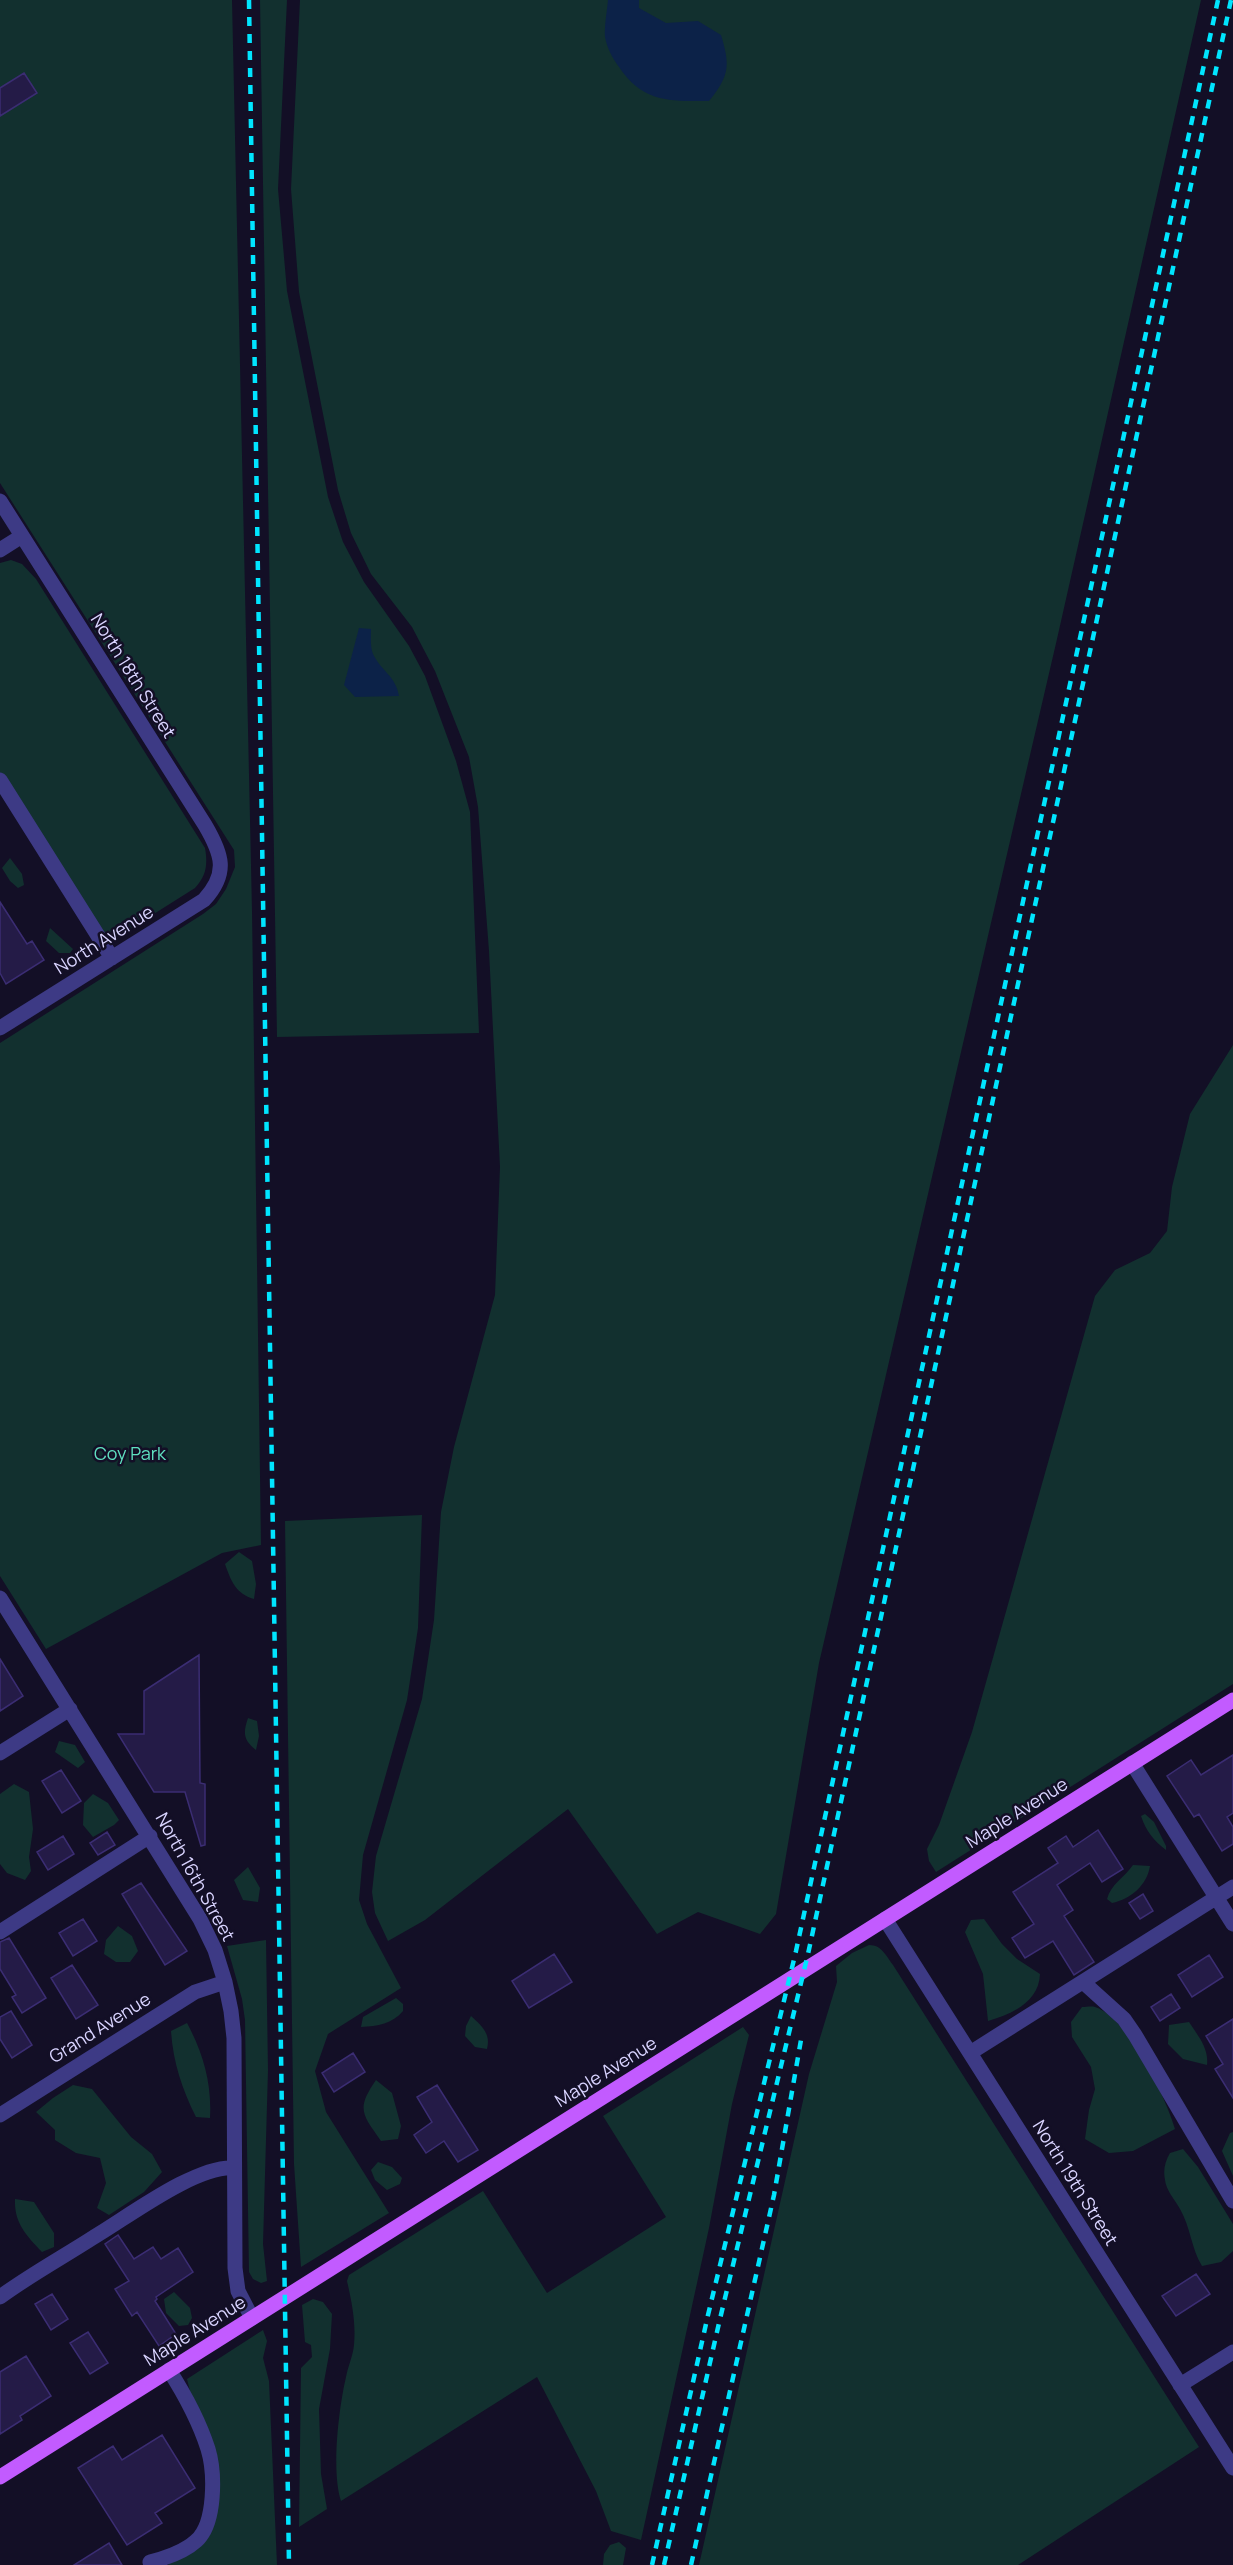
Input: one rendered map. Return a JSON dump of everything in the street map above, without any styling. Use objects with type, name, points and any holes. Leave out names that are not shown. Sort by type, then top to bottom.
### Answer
[{"type":"main road","name":"Maple Avenue","points":[[0,2477],[1233,1700]]},
{"type":"street","name":"North 18th Street","points":[[0,501],[214,841],[220,857],[220,875]]},
{"type":"street","points":[[0,550],[22,536]]},
{"type":"street","points":[[0,780],[112,958]]},
{"type":"street","name":"North Avenue","points":[[0,1028],[204,900],[214,889],[220,875]]},
{"type":"street","name":"North 16th Street","points":[[0,1598],[150,1836],[200,1919],[215,1950],[225,1982],[234,2038],[234,2168],[238,2291],[252,2318]]},
{"type":"street","points":[[0,1753],[70,1709]]},
{"type":"street","points":[[1132,1763],[1233,1924]]},
{"type":"street","points":[[0,1932],[150,1836]]},
{"type":"street","points":[[970,2053],[1233,1887]]},
{"type":"street","name":"North 19th Street","points":[[885,1919],[1233,2468]]},
{"type":"street","name":"Grand Avenue","points":[[0,2115],[195,1992],[225,1982]]},
{"type":"street","points":[[1083,1982],[1124,2019],[1135,2035],[1233,2201]]},
{"type":"street","points":[[0,2297],[31,2274],[156,2198],[216,2169],[234,2168]]},
{"type":"street","points":[[1180,2385],[1233,2352]]},
{"type":"street","points":[[149,2564],[197,2541],[208,2525],[213,2501],[209,2451],[186,2397],[169,2370]]},
{"type":"green space","name":"Coy Park","points":[[0,0],[232,0],[252,911],[261,1545],[222,1553],[46,1649],[0,1576],[0,1043],[203,914],[216,904],[226,889],[235,867],[234,850],[0,483]]},
{"type":"green space","points":[[260,0],[287,0],[278,189],[287,291],[328,497],[343,542],[364,582],[409,646],[425,676],[456,761],[470,812],[479,1033],[277,1037]]},
{"type":"green space","points":[[300,0],[1201,0],[1057,639],[819,1663],[776,1914],[760,1934],[698,1912],[657,1934],[568,1809],[425,1920],[388,1941],[375,1913],[372,1892],[376,1856],[422,1699],[434,1620],[441,1512],[454,1447],[495,1295],[500,1167],[489,951],[478,807],[469,757],[435,671],[412,627],[371,574],[351,533],[338,490],[299,292],[291,189]]},
{"type":"green space","points":[[11,560],[22,564],[36,579],[205,848],[205,870],[195,888],[111,941],[106,940],[0,775],[0,563]]},
{"type":"green space","points":[[10,858],[22,874],[24,885],[18,888],[10,881],[2,868]]},
{"type":"green space","points":[[50,928],[73,949],[70,953],[59,953],[46,941]]},
{"type":"green space","points":[[1233,1045],[1233,1684],[936,1872],[929,1861],[927,1849],[939,1825],[972,1732],[1095,1296],[1115,1270],[1150,1253],[1167,1231],[1172,1187],[1190,1114]]},
{"type":"green space","points":[[422,1515],[418,1628],[407,1700],[363,1855],[359,1900],[367,1924],[401,1988],[328,2034],[315,2071],[326,2112],[389,2213],[301,2267],[294,2164],[285,1521]]},
{"type":"green space","points":[[239,1552],[252,1561],[256,1584],[254,1599],[238,1590],[225,1564]]},
{"type":"green space","points":[[248,1718],[257,1721],[259,1736],[256,1750],[245,1736]]},
{"type":"green space","points":[[59,1741],[75,1745],[85,1762],[78,1768],[55,1752]]},
{"type":"green space","points":[[14,1784],[29,1792],[33,1829],[29,1857],[31,1871],[25,1880],[7,1873],[0,1864],[0,1794]]},
{"type":"green space","points":[[93,1794],[108,1803],[119,1820],[93,1837],[83,1825],[84,1803]]},
{"type":"green space","points":[[1145,1814],[1154,1822],[1166,1850],[1148,1831],[1141,1816]]},
{"type":"green space","points":[[1133,1865],[1150,1866],[1142,1885],[1132,1895],[1112,1903],[1107,1899],[1109,1894]]},
{"type":"green space","points":[[248,1867],[260,1888],[258,1902],[243,1900],[234,1880]]},
{"type":"green space","points":[[984,1919],[1002,1944],[1017,1959],[1040,1974],[1035,1992],[1023,2005],[1006,2015],[988,2021],[983,1974],[965,1932],[971,1920]]},
{"type":"green space","points":[[118,1926],[132,1936],[138,1951],[130,1962],[116,1962],[104,1954],[106,1940]]},
{"type":"green space","points":[[266,1940],[268,2070],[263,2244],[267,2281],[261,2283],[253,2279],[249,2272],[245,2020],[242,1999],[227,1946]]},
{"type":"green space","points":[[869,1945],[880,1949],[893,1965],[1199,2447],[1018,2565],[699,2565],[809,2074],[837,1982],[836,1966],[852,1953]]},
{"type":"green space","points":[[396,1998],[403,2004],[403,2011],[399,2015],[384,2024],[361,2027],[363,2017]]},
{"type":"green space","points":[[1082,2007],[1095,2007],[1108,2014],[1120,2026],[1144,2060],[1175,2129],[1133,2151],[1109,2153],[1085,2139],[1095,2089],[1091,2067],[1072,2037],[1071,2022]]},
{"type":"green space","points":[[471,2016],[487,2035],[487,2049],[475,2047],[465,2036],[466,2026]]},
{"type":"green space","points":[[1189,2022],[1205,2048],[1207,2065],[1183,2059],[1168,2044],[1169,2025]]},
{"type":"green space","points":[[187,2023],[198,2046],[208,2080],[210,2118],[196,2117],[182,2086],[176,2064],[171,2031]]},
{"type":"green space","points":[[743,2027],[749,2035],[732,2104],[709,2228],[641,2540],[611,2531],[596,2491],[537,2377],[341,2501],[337,2473],[337,2439],[343,2390],[354,2345],[353,2313],[347,2281],[349,2275],[483,2191],[547,2293],[666,2217],[603,2116]]},
{"type":"green space","points":[[376,2080],[392,2093],[401,2126],[398,2139],[381,2141],[366,2117],[364,2105]]},
{"type":"green space","points":[[73,2085],[92,2089],[131,2137],[152,2154],[162,2172],[144,2192],[109,2215],[97,2208],[106,2183],[100,2158],[76,2153],[55,2140],[55,2130],[36,2112]]},
{"type":"green space","points":[[1233,2132],[1233,2176],[1222,2151],[1230,2133]]},
{"type":"green space","points":[[1183,2149],[1198,2167],[1233,2224],[1233,2251],[1221,2262],[1202,2266],[1195,2252],[1184,2216],[1166,2184],[1164,2169],[1168,2156],[1170,2153]]},
{"type":"green space","points":[[378,2162],[392,2167],[402,2178],[400,2184],[387,2190],[375,2180],[371,2170]]},
{"type":"green space","points":[[15,2199],[34,2202],[54,2233],[54,2247],[42,2252],[31,2240],[19,2222]]},
{"type":"green space","points":[[174,2292],[190,2308],[192,2318],[188,2325],[179,2326],[166,2313],[164,2299]]},
{"type":"green space","points":[[313,2299],[323,2302],[332,2314],[330,2349],[319,2409],[321,2474],[327,2509],[299,2527],[301,2368],[312,2357],[311,2345],[305,2342],[302,2305]]},
{"type":"green space","points":[[263,2330],[267,2341],[263,2358],[269,2381],[277,2565],[168,2565],[203,2544],[207,2539],[213,2528],[217,2502],[187,2379]]},
{"type":"green space","points":[[619,2542],[626,2548],[623,2565],[603,2565],[604,2554],[610,2545]]},
{"type":"water","points":[[608,0],[639,0],[639,8],[666,23],[698,21],[721,35],[726,54],[726,70],[721,84],[709,101],[658,98],[638,88],[628,79],[606,41]]},
{"type":"water","points":[[359,628],[371,629],[373,654],[392,678],[399,696],[355,697],[344,685]]},
{"type":"building","points":[[24,73],[37,93],[0,116],[0,88]]},
{"type":"building","points":[[0,902],[27,944],[32,941],[44,960],[6,984],[0,973]]},
{"type":"building","points":[[199,1655],[200,1783],[205,1784],[205,1845],[201,1846],[185,1792],[154,1792],[118,1734],[144,1734],[144,1691]]},
{"type":"building","points":[[0,1659],[23,1696],[0,1711]]},
{"type":"building","points":[[1233,1755],[1233,1813],[1227,1817],[1233,1827],[1233,1844],[1222,1851],[1199,1814],[1194,1817],[1167,1776],[1191,1760],[1201,1775]]},
{"type":"building","points":[[61,1770],[81,1801],[62,1813],[42,1781]]},
{"type":"building","points":[[1098,1830],[1123,1869],[1102,1882],[1090,1863],[1057,1885],[1073,1910],[1064,1916],[1094,1962],[1074,1975],[1053,1941],[1025,1958],[1012,1938],[1034,1924],[1013,1892],[1058,1863],[1048,1848],[1066,1836],[1073,1847]]},
{"type":"building","points":[[107,1832],[115,1845],[98,1855],[90,1843]]},
{"type":"building","points":[[63,1836],[74,1854],[48,1870],[37,1852]]},
{"type":"building","points":[[141,1883],[187,1951],[165,1965],[122,1894]]},
{"type":"building","points":[[1143,1894],[1153,1911],[1140,1919],[1129,1903]]},
{"type":"building","points":[[83,1919],[97,1941],[73,1956],[59,1933]]},
{"type":"building","points":[[9,1938],[46,1998],[22,2013],[12,1997],[16,1995],[0,1969],[0,1942]]},
{"type":"building","points":[[554,1954],[572,1982],[529,2008],[512,1981]]},
{"type":"building","points":[[1209,1955],[1223,1977],[1192,1997],[1178,1975]]},
{"type":"building","points":[[72,1965],[98,2005],[76,2019],[51,1978]]},
{"type":"building","points":[[1171,1994],[1180,2008],[1160,2021],[1151,2007]]},
{"type":"building","points":[[11,2011],[32,2045],[12,2058],[0,2039],[0,2017]]},
{"type":"building","points":[[1233,2019],[1233,2098],[1215,2069],[1223,2064],[1206,2036]]},
{"type":"building","points":[[353,2053],[365,2072],[334,2092],[322,2073]]},
{"type":"building","points":[[437,2085],[478,2150],[458,2162],[444,2141],[426,2153],[414,2135],[432,2122],[417,2097]]},
{"type":"building","points":[[118,2235],[134,2259],[153,2247],[161,2259],[178,2248],[193,2272],[156,2297],[155,2301],[176,2334],[159,2346],[137,2312],[132,2316],[115,2289],[129,2281],[105,2244]]},
{"type":"building","points":[[1196,2274],[1210,2294],[1176,2316],[1162,2296]]},
{"type":"building","points":[[52,2294],[68,2319],[51,2330],[35,2304]]},
{"type":"building","points":[[88,2332],[108,2363],[90,2374],[70,2343]]},
{"type":"building","points":[[26,2356],[51,2396],[20,2416],[22,2420],[0,2434],[0,2372]]},
{"type":"building","points":[[162,2435],[195,2488],[155,2513],[162,2523],[127,2545],[78,2468],[113,2446],[122,2460]]},
{"type":"building","points":[[109,2543],[122,2565],[74,2565]]},
{"type":"railway","points":[[249,0],[289,2565]]},
{"type":"railway","points":[[652,2565],[708,2315],[796,1951],[1218,0]]},
{"type":"railway","points":[[664,2565],[719,2323],[808,1954],[1231,0]]},
{"type":"railway","points":[[691,2565],[774,2195],[802,2034]]}]
